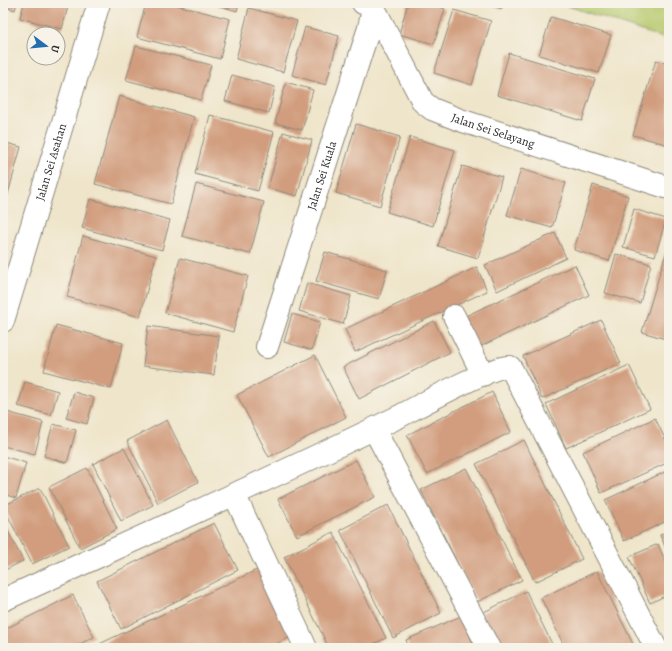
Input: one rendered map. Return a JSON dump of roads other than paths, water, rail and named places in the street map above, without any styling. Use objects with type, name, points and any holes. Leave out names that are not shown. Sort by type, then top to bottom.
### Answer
[{"type":"street","name":"Jalan Sei Asahan","points":[[3,321],[12,258],[99,3]]},
{"type":"street","name":"Jalan Sei Selayang","points":[[370,4],[423,102],[432,109],[460,120],[669,188]]},
{"type":"street","name":"Jalan Sei Kuala","points":[[267,347],[368,28],[370,4]]},
{"type":"street","points":[[454,316],[483,375]]},
{"type":"street","points":[[3,600],[374,429],[483,375],[505,366],[510,367],[513,372],[656,648]]},
{"type":"street","points":[[374,429],[488,648]]},
{"type":"street","points":[[234,494],[306,648]]}]
